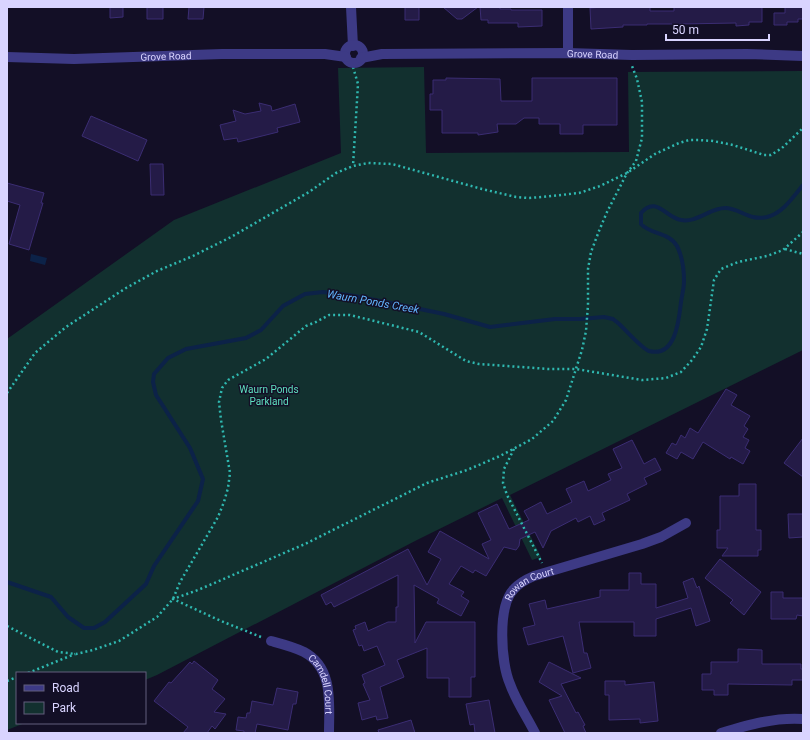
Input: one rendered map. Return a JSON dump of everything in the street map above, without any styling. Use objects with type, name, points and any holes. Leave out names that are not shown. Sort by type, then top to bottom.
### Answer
[{"type":"street","points":[[351,7],[353,54]]},
{"type":"street","points":[[568,7],[568,53]]},
{"type":"street","name":"Grove Road","points":[[7,57],[74,59],[222,54],[568,53],[632,55],[747,54],[803,56]]},
{"type":"street","name":"Rowan Court","points":[[535,733],[510,684],[506,671],[503,633],[504,613],[507,599],[513,589],[534,576],[642,544],[661,537],[686,523]]},
{"type":"street","name":"Camdell Court","points":[[271,641],[305,652],[317,662],[325,675],[329,699],[329,733]]},
{"type":"street","points":[[721,733],[754,724],[793,718],[803,719]]},
{"type":"path","points":[[353,54],[358,84],[354,166]]},
{"type":"path","points":[[173,599],[198,590],[305,544],[427,483],[467,470],[500,456],[532,439],[553,421],[566,400],[586,331],[588,269],[591,252],[604,218],[627,173],[636,161],[642,138],[642,102],[637,78],[632,68],[632,55]]},
{"type":"path","points":[[7,393],[35,353],[66,327],[126,288],[157,271],[193,256],[231,236],[309,192],[336,173],[354,166],[368,163],[392,164],[482,189],[516,197],[529,198],[562,195],[590,190],[627,173],[655,154],[678,143],[689,140],[713,141],[733,145],[764,155],[771,155],[782,148],[803,128]]},
{"type":"path","points":[[31,672],[76,654],[119,641],[157,617],[173,599],[180,582],[218,517],[228,488],[230,473],[223,440],[219,402],[222,388],[228,380],[266,359],[306,326],[329,315],[350,315],[419,332],[466,361],[478,364],[549,369],[576,369],[642,380],[666,378],[681,372],[701,347],[707,329],[714,280],[721,268],[738,262],[767,256],[783,250],[803,232]]},
{"type":"path","points":[[785,248],[803,254]]},
{"type":"path","points":[[514,449],[504,469],[503,483],[507,495],[546,572]]},
{"type":"path","points":[[173,599],[221,621],[271,641]]},
{"type":"path","points":[[7,626],[58,652],[76,654]]},
{"type":"green space","name":"Waurn Ponds Parkland","points":[[424,67],[426,153],[629,152],[628,72],[803,71],[803,350],[510,495],[541,557],[532,560],[502,498],[417,540],[146,680],[146,672],[16,672],[16,724],[22,724],[7,730],[7,339],[174,220],[341,153],[338,68]]},
{"type":"water","points":[[31,254],[47,258],[45,265],[30,261]]},
{"type":"building","points":[[110,7],[123,7],[123,17],[110,18]]},
{"type":"building","points":[[147,7],[163,7],[163,19],[147,19]]},
{"type":"building","points":[[189,7],[204,7],[203,19],[188,19]]},
{"type":"building","points":[[405,7],[419,7],[419,20],[405,20]]},
{"type":"building","points":[[443,7],[478,7],[462,19],[457,19]]},
{"type":"building","points":[[480,7],[500,7],[500,9],[511,10],[542,10],[542,26],[518,27],[518,23],[488,23],[488,20],[481,20]]},
{"type":"building","points":[[650,7],[650,11],[674,11],[674,7],[762,7],[762,22],[749,22],[749,25],[736,26],[736,23],[673,25],[647,24],[591,29],[590,8]]},
{"type":"building","points":[[785,7],[803,7],[803,19],[798,19],[798,22],[787,22],[787,25],[774,25],[774,13],[785,13]]},
{"type":"building","points":[[446,78],[500,79],[501,101],[532,101],[532,78],[617,78],[617,125],[583,125],[583,134],[560,134],[560,124],[539,124],[539,118],[524,118],[516,124],[497,124],[498,132],[478,135],[478,133],[442,133],[442,110],[430,110],[430,94],[433,94],[433,80],[446,80]]},
{"type":"building","points":[[259,103],[271,106],[272,111],[295,104],[300,122],[277,128],[278,132],[238,142],[237,138],[224,140],[220,125],[236,121],[233,110],[245,114],[261,111]]},
{"type":"building","points":[[91,116],[147,140],[138,161],[82,136]]},
{"type":"building","points":[[150,164],[163,164],[164,195],[151,195]]},
{"type":"building","points":[[7,183],[44,193],[41,203],[43,203],[29,250],[9,244],[20,205],[7,201]]},
{"type":"building","points":[[726,389],[737,395],[731,405],[750,416],[744,426],[748,429],[743,437],[749,440],[745,448],[750,451],[743,464],[731,457],[730,459],[703,442],[693,459],[681,452],[677,459],[666,453],[672,443],[676,445],[681,435],[685,438],[690,428],[698,433]]},
{"type":"building","points":[[803,438],[803,477],[784,463]]},
{"type":"building","points":[[632,440],[644,464],[655,458],[661,470],[644,478],[647,484],[627,494],[630,500],[602,513],[605,520],[594,525],[590,516],[578,522],[576,518],[551,531],[543,548],[535,532],[520,539],[519,546],[516,550],[504,547],[486,576],[475,570],[473,573],[461,566],[449,584],[464,592],[461,596],[469,601],[461,616],[437,603],[439,599],[414,585],[415,643],[426,622],[475,622],[475,677],[471,677],[471,697],[449,697],[449,678],[427,678],[427,648],[397,660],[404,677],[380,687],[388,718],[377,720],[376,716],[362,720],[358,703],[370,700],[363,684],[365,683],[362,675],[385,665],[377,646],[364,651],[362,645],[359,646],[353,630],[356,629],[355,626],[365,622],[368,631],[388,622],[396,622],[396,607],[398,607],[398,575],[334,607],[331,602],[326,605],[321,595],[408,549],[427,585],[441,559],[428,552],[440,531],[489,559],[482,544],[491,540],[478,513],[497,504],[509,529],[529,520],[524,511],[541,502],[547,514],[572,502],[566,489],[584,481],[588,491],[611,480],[608,474],[622,468],[613,449]]},
{"type":"building","points":[[739,484],[756,484],[756,530],[761,530],[761,550],[758,550],[758,556],[722,556],[728,548],[717,548],[717,530],[720,530],[720,496],[739,496]]},
{"type":"building","points":[[788,514],[803,514],[803,537],[789,538]]},
{"type":"building","points":[[720,559],[761,592],[744,615],[730,603],[733,600],[705,578]]},
{"type":"building","points":[[629,573],[641,573],[641,584],[656,584],[656,608],[688,598],[683,582],[693,578],[697,588],[699,586],[710,621],[696,626],[691,608],[656,619],[656,636],[634,636],[634,622],[579,622],[584,653],[587,653],[591,668],[573,673],[563,636],[528,645],[523,628],[535,625],[529,604],[545,600],[547,609],[600,597],[600,590],[629,590]]},
{"type":"building","points":[[771,592],[783,592],[783,598],[803,598],[803,616],[797,615],[796,619],[771,619]]},
{"type":"building","points":[[738,649],[762,650],[762,664],[801,664],[801,669],[803,669],[803,680],[792,680],[792,685],[728,684],[728,695],[714,695],[714,690],[702,690],[702,674],[711,674],[711,662],[738,662]]},
{"type":"building","points":[[194,661],[218,680],[212,689],[225,699],[214,712],[226,714],[215,729],[212,726],[207,733],[183,733],[188,727],[154,701],[169,682],[171,683],[190,662],[192,664]]},
{"type":"building","points":[[549,662],[581,678],[561,684],[576,713],[578,712],[585,725],[583,726],[586,733],[565,733],[549,700],[562,696],[539,682]]},
{"type":"building","points":[[605,681],[625,681],[625,685],[654,682],[658,721],[640,723],[640,719],[609,720],[609,695],[605,695]]},
{"type":"building","points":[[277,688],[298,692],[296,704],[293,704],[288,730],[257,724],[255,733],[244,733],[244,731],[236,730],[238,717],[246,718],[247,713],[250,713],[252,701],[273,705]]},
{"type":"building","points":[[489,700],[495,733],[475,733],[474,724],[470,725],[466,704]]},
{"type":"building","points":[[411,720],[415,733],[379,733],[378,730]]},
{"type":"waterway","name":"Waurn Ponds Creek","points":[[7,582],[51,597],[68,617],[84,628],[94,628],[105,622],[146,584],[154,566],[198,501],[203,479],[190,448],[156,395],[153,382],[154,374],[168,358],[186,349],[246,338],[261,330],[283,306],[305,294],[323,292],[349,295],[444,314],[490,327],[555,319],[604,317],[613,319],[638,343],[649,351],[658,352],[665,349],[670,343],[677,327],[684,286],[683,268],[679,250],[674,241],[645,228],[641,224],[641,213],[646,208],[651,206],[661,209],[671,216],[681,220],[687,220],[698,218],[714,210],[725,208],[735,210],[749,216],[760,218],[767,217],[783,208],[803,185]]}]
